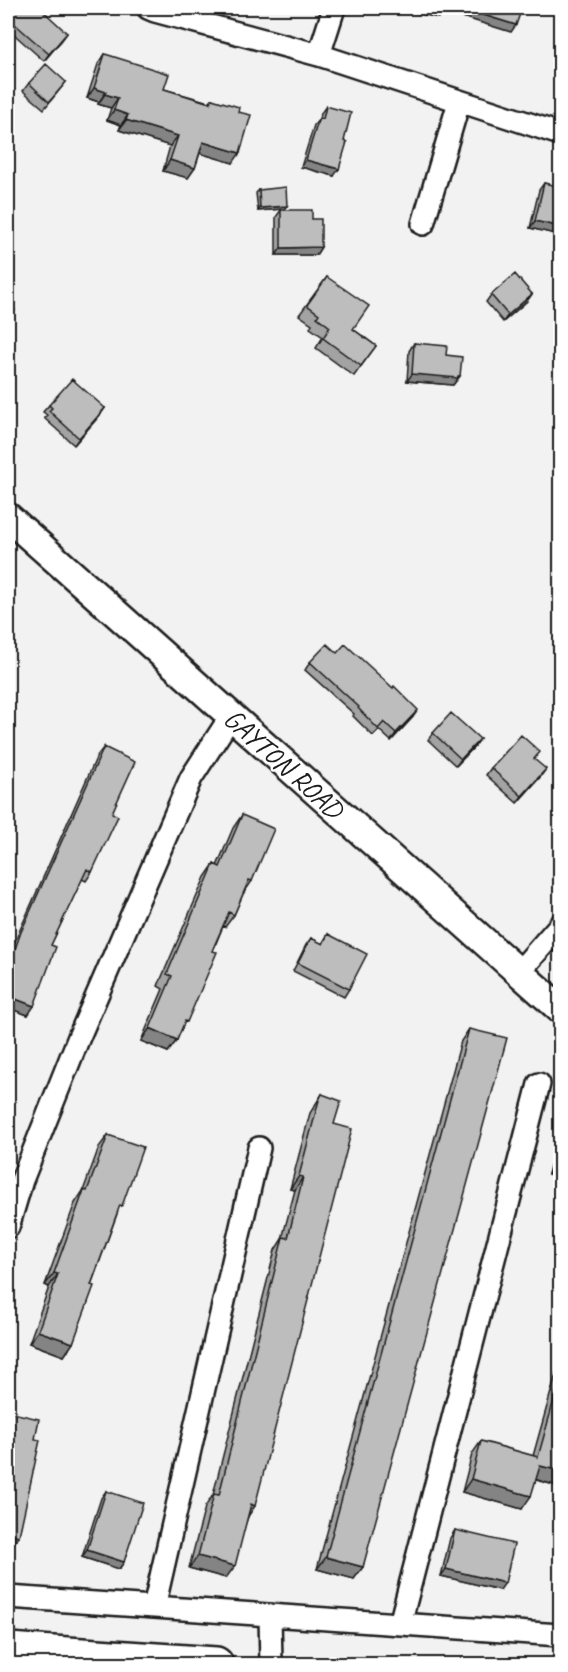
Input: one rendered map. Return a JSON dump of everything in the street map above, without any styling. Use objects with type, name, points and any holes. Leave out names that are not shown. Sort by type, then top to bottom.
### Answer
[{"type":"main road","points":[[8,1650],[216,1665]]},
{"type":"street","points":[[148,8],[320,55],[561,134]]},
{"type":"street","points":[[320,55],[334,8]]},
{"type":"street","points":[[423,224],[459,102]]},
{"type":"street","name":"GAYTON ROAD","points":[[8,517],[561,1009]]},
{"type":"street","points":[[8,1227],[22,1180],[79,1037],[191,778],[231,716]]},
{"type":"street","points":[[519,972],[561,925]]},
{"type":"street","points":[[400,1624],[539,1084]]},
{"type":"street","points":[[154,1607],[259,1148]]},
{"type":"street","points":[[8,1597],[561,1635]]},
{"type":"street","points":[[270,1615],[271,1665]]},
{"type":"building","points":[[8,8],[40,8],[67,33],[49,54],[8,18]]},
{"type":"building","points":[[461,8],[522,8],[516,25]]},
{"type":"building","points":[[105,54],[169,74],[164,89],[210,103],[212,99],[239,107],[238,112],[251,115],[240,153],[203,142],[195,168],[170,160],[178,136],[126,120],[128,115],[114,110],[118,98],[94,88]]},
{"type":"building","points":[[46,64],[66,82],[49,102],[29,83]]},
{"type":"building","points":[[326,106],[351,113],[344,141],[347,142],[339,169],[306,160],[319,118],[323,119]]},
{"type":"building","points":[[544,183],[561,187],[561,227],[535,221]]},
{"type":"building","points":[[286,187],[287,206],[260,208],[259,190]]},
{"type":"building","points":[[281,210],[312,210],[312,219],[321,219],[321,247],[281,248]]},
{"type":"building","points":[[515,274],[532,294],[508,315],[491,295]]},
{"type":"building","points":[[327,277],[369,306],[353,329],[376,346],[361,366],[323,338],[330,327],[307,305]]},
{"type":"building","points":[[8,302],[15,310],[8,318]]},
{"type":"building","points":[[414,343],[447,346],[446,355],[462,357],[460,376],[458,378],[412,374]]},
{"type":"building","points":[[72,379],[105,408],[79,438],[49,411],[52,408],[49,405]]},
{"type":"building","points":[[327,644],[337,653],[345,644],[418,710],[396,733],[384,722],[378,729],[359,707],[310,662]]},
{"type":"building","points":[[451,713],[480,739],[461,759],[433,733]]},
{"type":"building","points":[[521,735],[540,752],[534,759],[546,769],[522,796],[491,768]]},
{"type":"building","points":[[104,747],[135,762],[112,813],[118,816],[92,872],[87,869],[51,945],[56,947],[34,1006],[8,996],[8,969],[21,932]]},
{"type":"building","points":[[242,815],[274,829],[252,881],[249,880],[234,915],[229,912],[212,951],[217,952],[177,1040],[150,1028],[172,976],[167,974],[214,864],[220,867]]},
{"type":"building","points":[[328,934],[367,954],[349,989],[298,963],[311,938],[323,944]]},
{"type":"building","points":[[469,1029],[507,1038],[363,1567],[326,1557]]},
{"type":"building","points":[[322,1094],[341,1101],[334,1124],[352,1129],[255,1506],[251,1504],[235,1566],[198,1556],[214,1494],[219,1495],[283,1237],[288,1238],[303,1177],[299,1176]]},
{"type":"building","points":[[108,1135],[143,1147],[91,1285],[94,1286],[73,1343],[38,1331],[58,1274],[54,1273],[84,1190],[87,1191]]},
{"type":"building","points":[[561,1147],[561,1163],[556,1162]]},
{"type":"building","points":[[561,1375],[561,1471],[540,1466],[531,1496],[471,1479],[481,1441],[538,1457]]},
{"type":"building","points":[[8,1412],[39,1419],[35,1439],[40,1440],[19,1536],[8,1533]]},
{"type":"building","points":[[106,1491],[143,1503],[124,1562],[87,1550]]},
{"type":"building","points":[[455,1530],[514,1544],[505,1583],[446,1569]]}]
